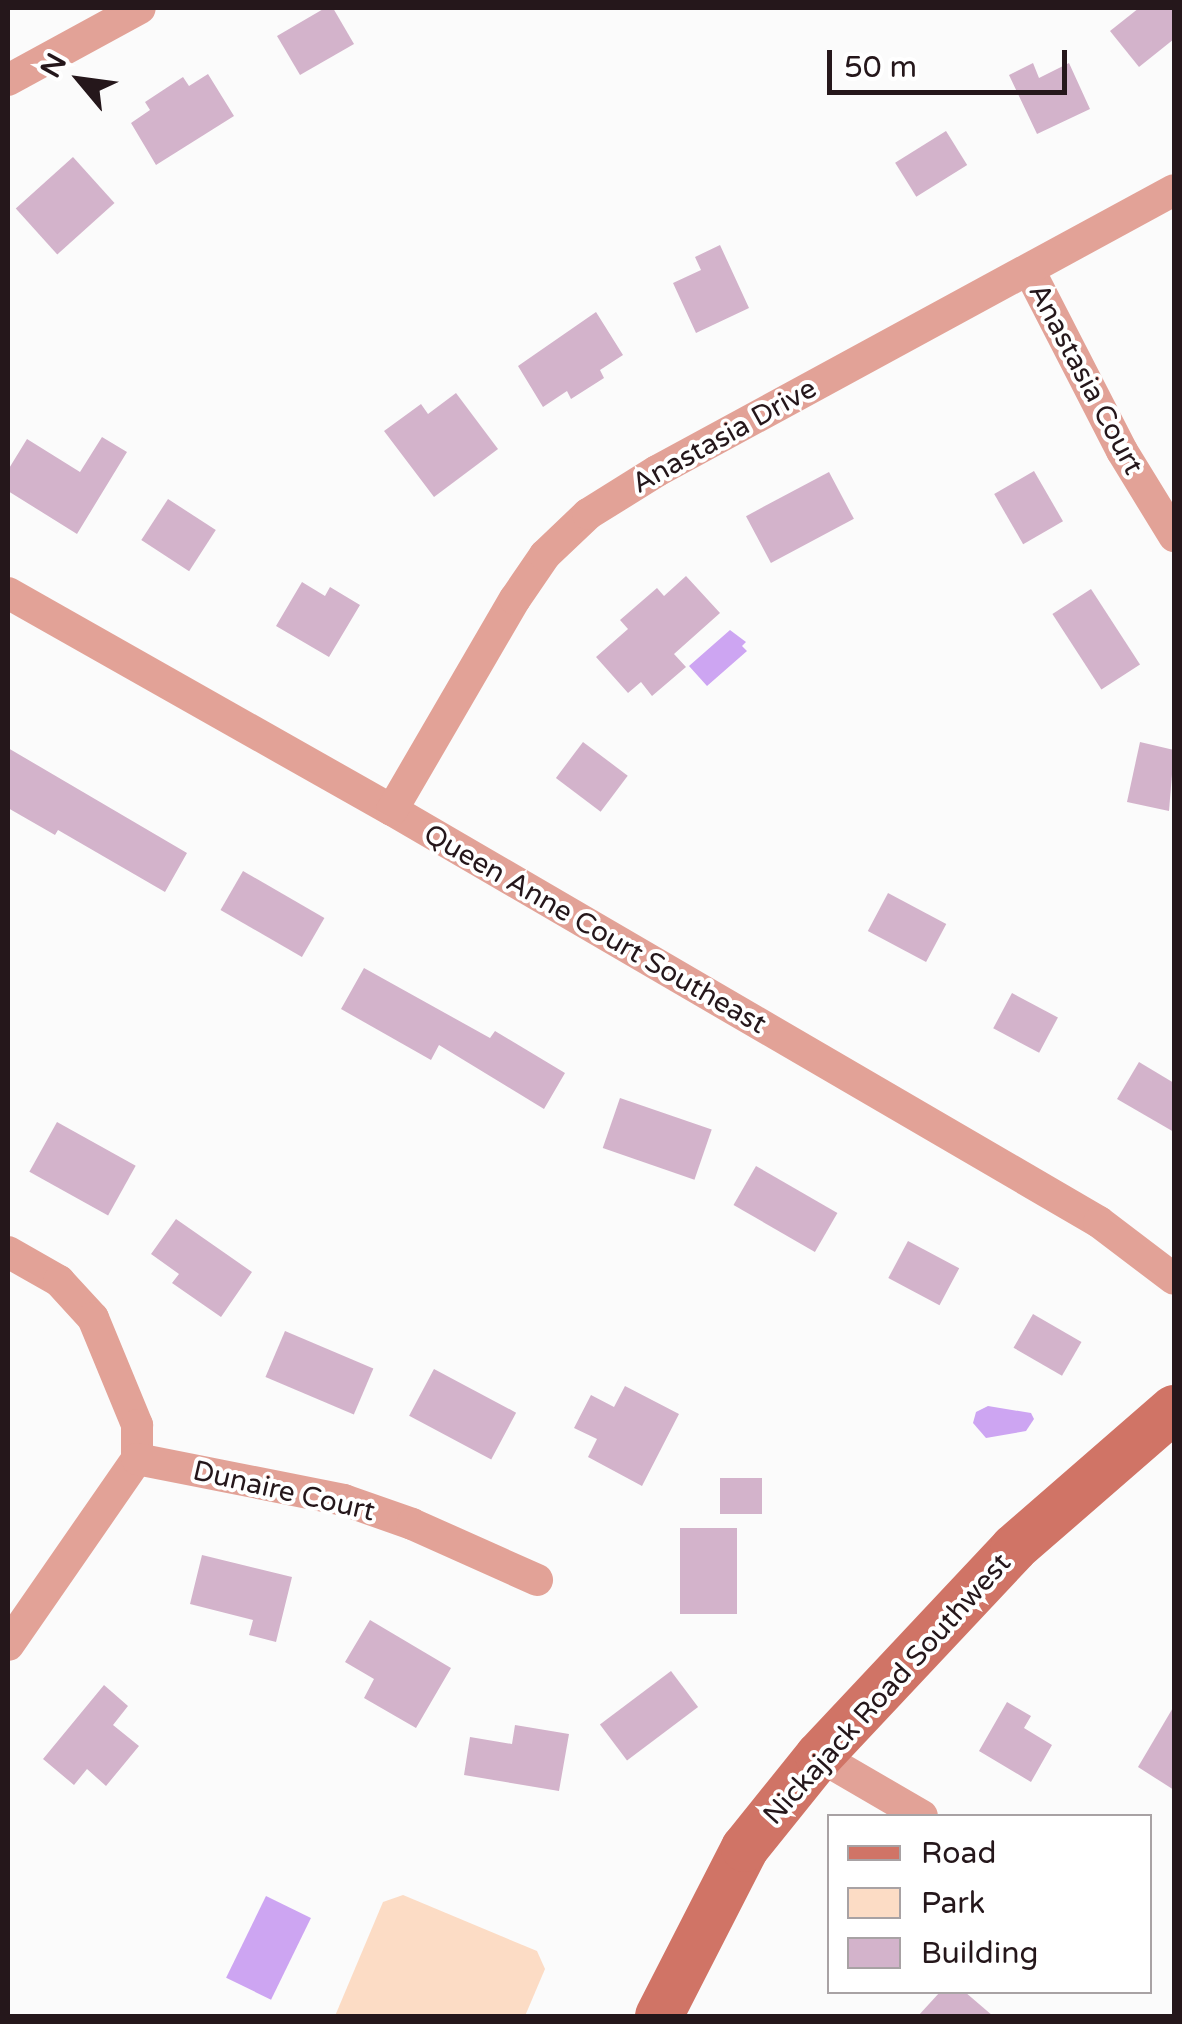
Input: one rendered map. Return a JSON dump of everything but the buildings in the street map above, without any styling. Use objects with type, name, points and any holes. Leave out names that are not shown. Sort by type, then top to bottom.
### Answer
[{"type":"street","points":[[8,80],[140,8]]},
{"type":"street","name":"Anastasia Drive","points":[[392,810],[515,599],[545,555],[588,514],[673,462],[1030,272],[1174,190]]},
{"type":"street","name":"Anastasia Court","points":[[1030,272],[1122,452],[1174,536]]},
{"type":"street","name":"Queen Anne Court Southeast","points":[[8,593],[392,810],[1099,1222],[1174,1278]]},
{"type":"street","points":[[8,1252],[58,1282],[93,1318],[137,1425],[138,1459],[8,1646]]},
{"type":"street","name":"Nickajack Road Southwest","points":[[659,2016],[745,1848],[819,1756],[1014,1548],[1174,1409]]},
{"type":"street","name":"Dunaire Court","points":[[138,1459],[344,1500],[412,1524],[537,1580]]},
{"type":"street","points":[[819,1756],[919,1814]]},
{"type":"green space","points":[[403,1895],[537,1951],[545,1969],[525,2016],[335,2016],[383,1902]]},
{"type":"shaded area","points":[[730,630],[746,642],[742,646],[747,651],[707,686],[689,666]]},
{"type":"shaded area","points":[[988,1406],[1031,1413],[1034,1419],[1026,1431],[986,1438],[973,1423],[976,1412]]},
{"type":"shaded area","points":[[266,1896],[311,1918],[271,2000],[226,1978]]}]
